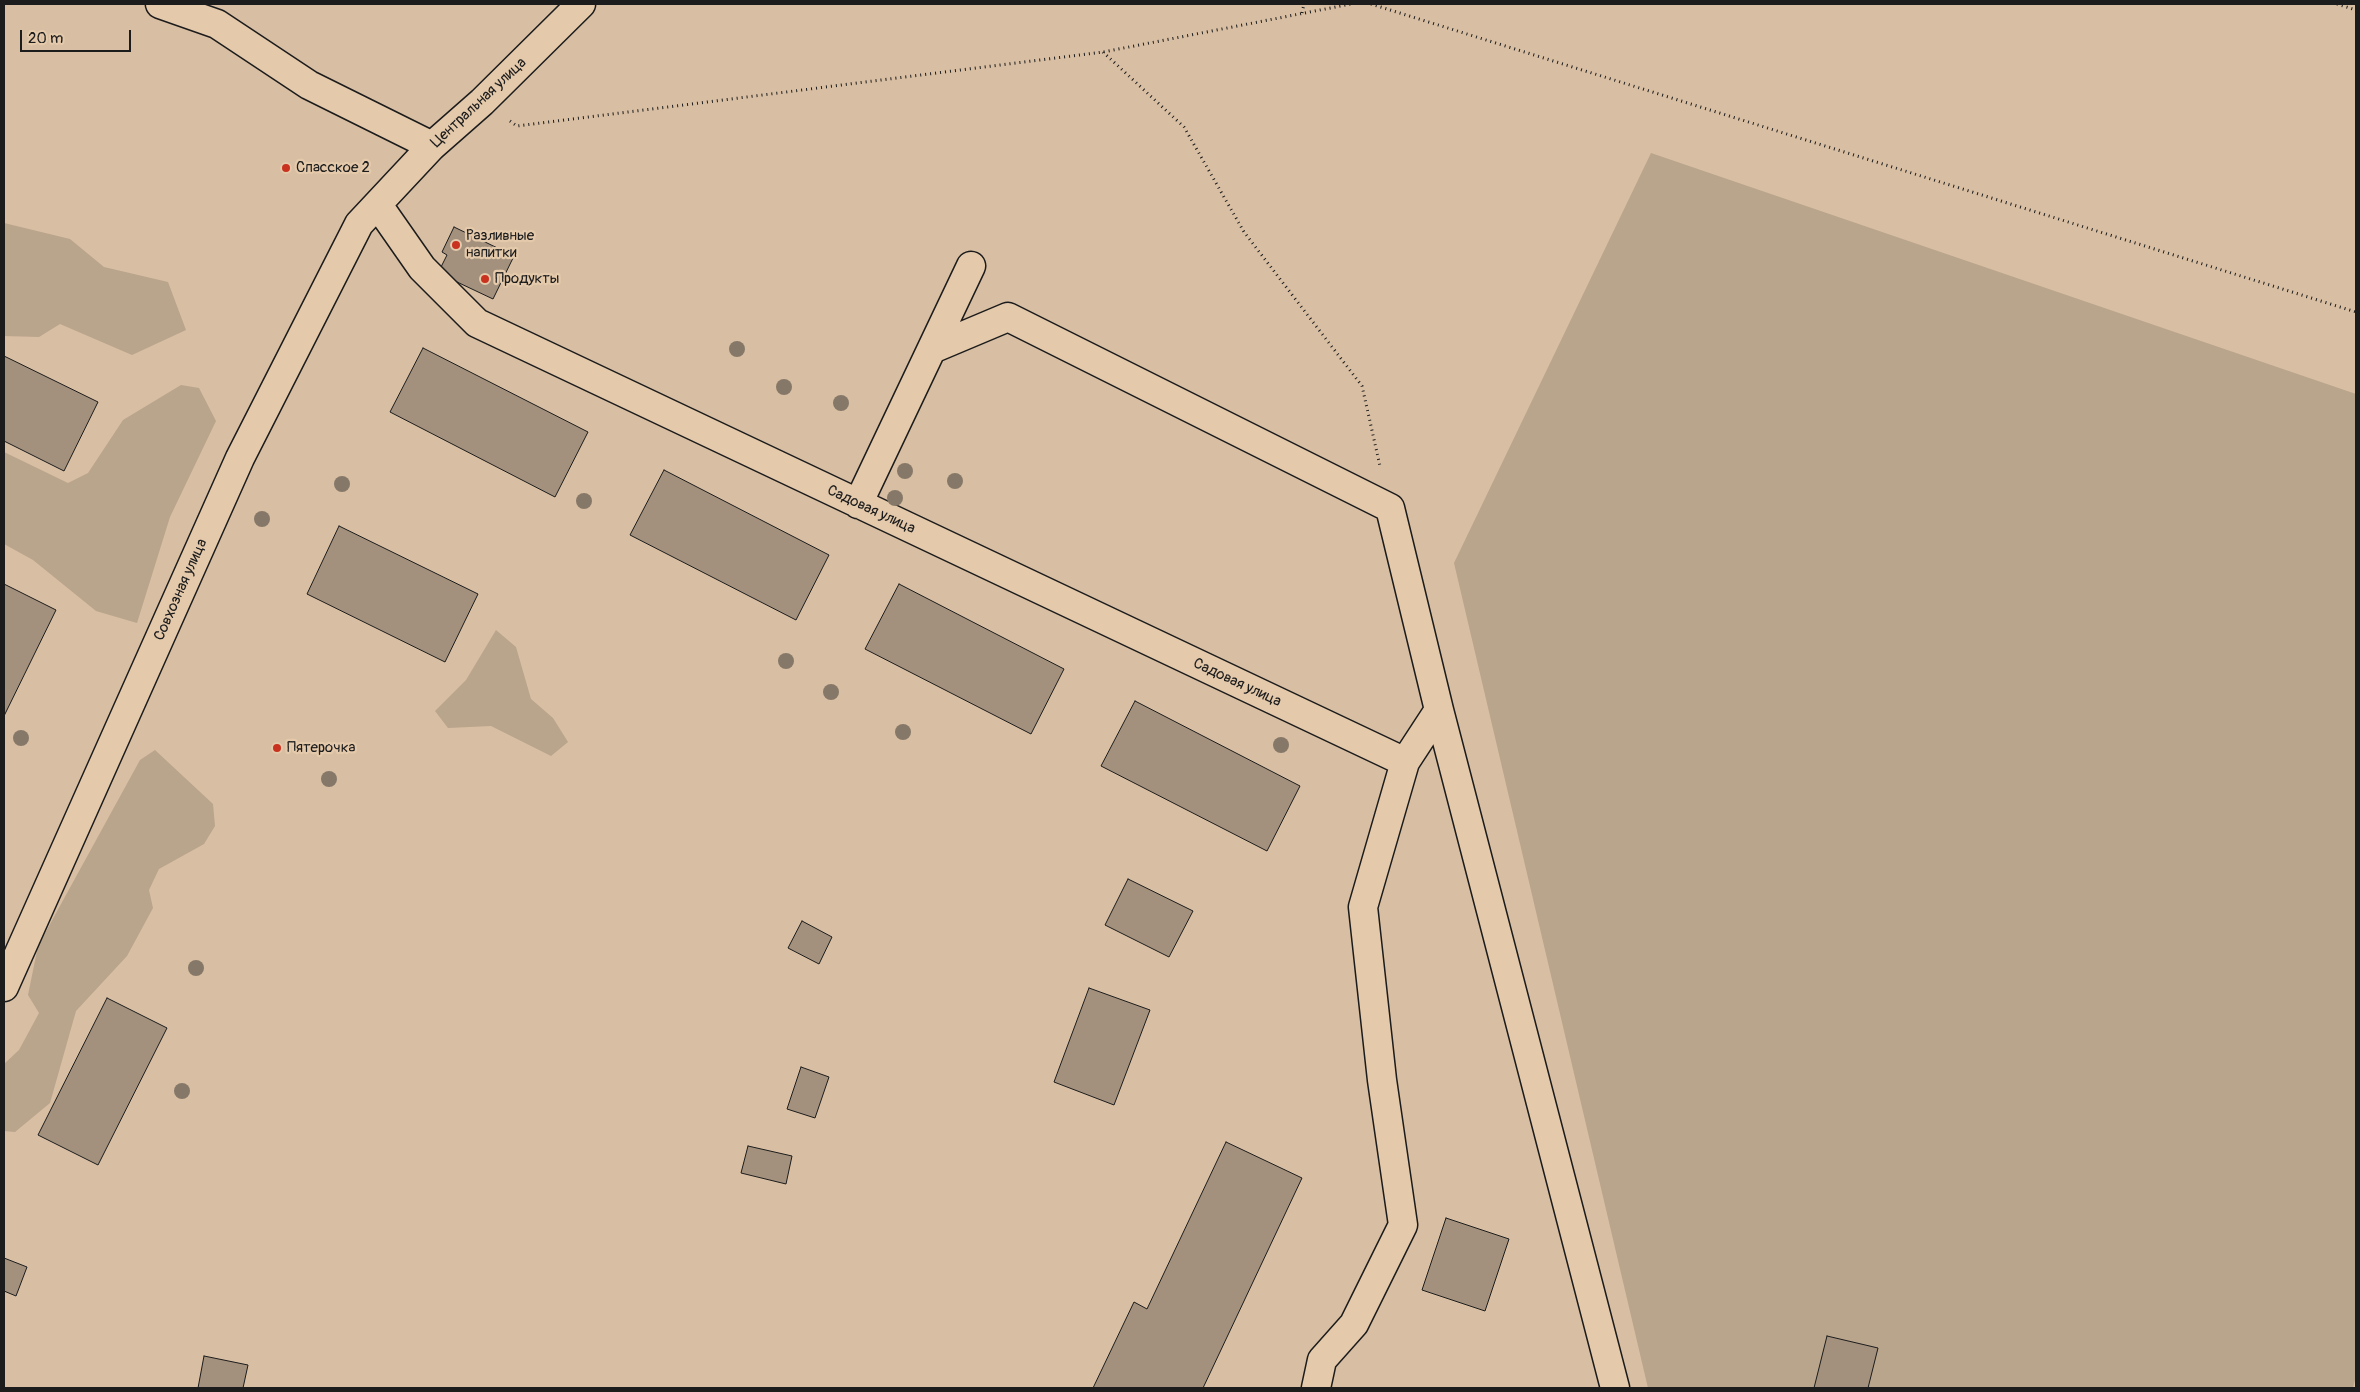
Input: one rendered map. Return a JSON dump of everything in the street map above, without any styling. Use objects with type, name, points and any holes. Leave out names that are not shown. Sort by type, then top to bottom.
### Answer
[{"type":"street","points":[[160,4],[217,24],[309,85],[432,146]]},
{"type":"street","name":"Центральная улица","points":[[378,205],[432,146],[482,102],[582,4]]},
{"type":"street","name":"Садовая улица","points":[[378,205],[422,268],[477,323],[1405,762]]},
{"type":"street","name":"Совхозная улица","points":[[4,987],[240,458],[359,224],[378,205]]},
{"type":"street","points":[[858,504],[971,266]]},
{"type":"street","points":[[932,349],[1008,317],[1390,508],[1439,710],[1615,1388]]},
{"type":"street","points":[[1316,1388],[1322,1360],[1354,1324],[1403,1225],[1382,1080],[1363,907],[1405,762],[1439,710]]},
{"type":"path","points":[[1302,14],[1304,4]]},
{"type":"path","points":[[482,102],[517,126],[1102,52],[1351,4]]},
{"type":"path","points":[[1371,4],[2356,312]]},
{"type":"path","points":[[2337,4],[2356,10]]},
{"type":"path","points":[[1102,52],[1184,126],[1244,232],[1362,386],[1390,508]]},
{"type":"shaded area","points":[[1651,153],[2356,394],[2356,1376],[2353,1388],[1648,1388],[1454,563]]},
{"type":"shaded area","points":[[4,223],[70,239],[104,267],[168,282],[186,330],[132,355],[60,324],[39,337],[4,336]]},
{"type":"shaded area","points":[[181,385],[199,388],[216,421],[170,517],[137,623],[96,611],[33,560],[4,544],[4,452],[68,483],[88,473],[123,420]]},
{"type":"shaded area","points":[[496,630],[516,647],[531,699],[553,718],[568,742],[551,756],[491,726],[448,728],[435,711],[466,680]]},
{"type":"shaded area","points":[[155,750],[213,804],[215,826],[204,844],[159,869],[149,890],[153,908],[127,956],[76,1011],[50,1103],[15,1132],[4,1131],[4,1064],[19,1050],[39,1013],[28,995],[38,946],[140,760]]},
{"type":"building","points":[[454,227],[514,256],[493,299],[438,273],[447,255],[442,252]]},
{"type":"building","points":[[423,348],[588,432],[555,497],[390,412]]},
{"type":"building","points":[[4,356],[98,402],[64,471],[4,441]]},
{"type":"building","points":[[664,470],[829,555],[796,620],[630,535]]},
{"type":"building","points":[[339,526],[478,594],[445,662],[307,594]]},
{"type":"building","points":[[4,584],[56,610],[4,716]]},
{"type":"building","points":[[899,584],[1064,669],[1031,734],[865,649]]},
{"type":"building","points":[[1135,701],[1300,786],[1267,851],[1101,766]]},
{"type":"building","points":[[1128,879],[1193,911],[1169,957],[1105,925]]},
{"type":"building","points":[[802,921],[832,937],[819,964],[788,948]]},
{"type":"building","points":[[1089,988],[1150,1010],[1114,1105],[1054,1082]]},
{"type":"building","points":[[107,998],[167,1028],[98,1165],[38,1135]]},
{"type":"building","points":[[801,1067],[829,1077],[815,1118],[787,1109]]},
{"type":"building","points":[[1226,1142],[1302,1178],[1203,1388],[1093,1388],[1134,1302],[1147,1309]]},
{"type":"building","points":[[748,1146],[792,1156],[786,1184],[741,1173]]},
{"type":"building","points":[[1446,1218],[1509,1239],[1485,1311],[1422,1290]]},
{"type":"building","points":[[4,1258],[27,1267],[16,1296],[4,1291]]},
{"type":"building","points":[[1827,1336],[1878,1348],[1868,1388],[1814,1388]]},
{"type":"building","points":[[204,1356],[248,1365],[243,1388],[198,1388]]},
{"type":"place","name":"Спасское 2","points":[[286,168]]},
{"type":"place","name":"Разливные напитки","points":[[456,245]]},
{"type":"place","name":"Продукты","points":[[485,279]]},
{"type":"place","name":"Пятерочка","points":[[277,748]]}]
